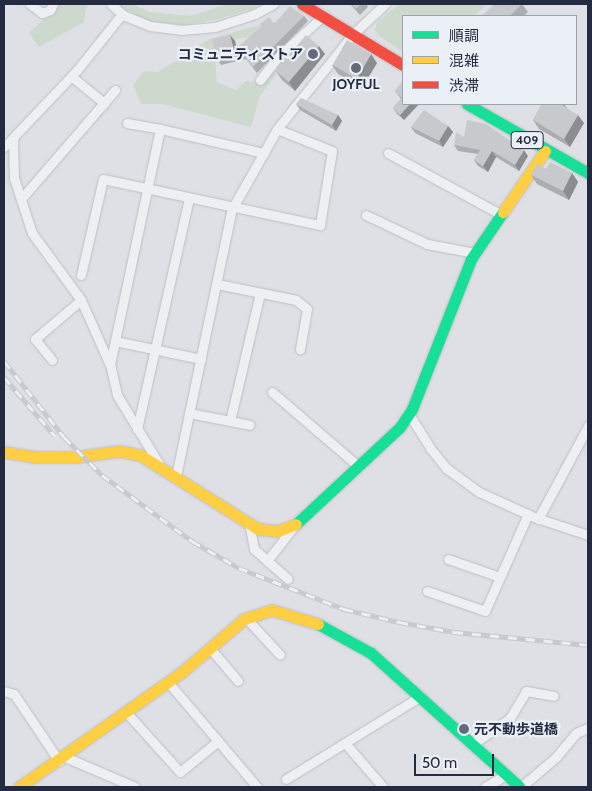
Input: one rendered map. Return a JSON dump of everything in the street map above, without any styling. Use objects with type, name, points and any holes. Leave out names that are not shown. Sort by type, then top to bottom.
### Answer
[{"type":"main road","points":[[302,4],[402,64]]},
{"type":"main road","name":"409","points":[[469,105],[545,151],[588,173]]},
{"type":"main road","points":[[4,452],[35,457],[75,457],[119,451],[159,464],[258,529],[278,532],[294,526],[400,427],[409,414],[475,253],[545,151]]},
{"type":"main road","points":[[19,787],[62,759],[168,682],[246,618],[272,610],[312,620],[372,653],[521,787]]},
{"type":"street","points":[[30,4],[42,13],[53,4]]},
{"type":"street","points":[[111,4],[122,14],[150,26],[181,30],[215,27],[255,14],[273,4]]},
{"type":"street","points":[[176,476],[232,209],[278,129],[353,34],[385,4]]},
{"type":"street","points":[[4,147],[72,76],[122,14]]},
{"type":"street","points":[[260,80],[280,56],[323,16]]},
{"type":"street","points":[[72,76],[104,103]]},
{"type":"street","points":[[21,198],[115,90]]},
{"type":"street","points":[[127,123],[264,153]]},
{"type":"street","points":[[110,364],[160,129]]},
{"type":"street","points":[[81,275],[103,179],[232,209],[320,225],[332,152],[278,129]]},
{"type":"street","points":[[14,138],[14,178],[32,232],[81,300],[97,331],[110,364],[116,396],[159,464]]},
{"type":"street","points":[[388,153],[500,214]]},
{"type":"street","points":[[137,429],[189,199]]},
{"type":"street","points":[[366,215],[427,244],[475,253]]},
{"type":"street","points":[[216,284],[296,300],[308,309],[300,349]]},
{"type":"street","points":[[230,421],[260,293]]},
{"type":"street","points":[[52,360],[35,339],[81,300]]},
{"type":"street","points":[[115,341],[201,360]]},
{"type":"street","points":[[272,392],[358,466]]},
{"type":"street","points":[[189,413],[250,425]]},
{"type":"street","points":[[409,414],[430,448],[446,468],[480,492],[538,519],[588,535]]},
{"type":"street","points":[[538,519],[588,426]]},
{"type":"street","points":[[427,592],[485,611],[528,514]]},
{"type":"street","points":[[248,523],[254,549],[288,579]]},
{"type":"street","points":[[267,560],[294,526]]},
{"type":"street","points":[[448,559],[500,577]]},
{"type":"street","points":[[246,618],[280,655]]},
{"type":"street","points":[[210,648],[238,681]]},
{"type":"street","points":[[168,682],[257,787]]},
{"type":"street","points":[[4,691],[14,694],[62,759],[135,787]]},
{"type":"street","points":[[473,744],[510,718],[526,692],[554,696]]},
{"type":"street","points":[[286,779],[422,696]]},
{"type":"street","points":[[126,712],[180,772],[218,741]]},
{"type":"street","points":[[521,787],[556,757],[576,733],[588,728]]},
{"type":"street","points":[[345,743],[384,787]]},
{"type":"street","points":[[485,787],[506,775]]},
{"type":"shaded area","points":[[59,4],[87,4],[84,22],[39,47],[29,33]]},
{"type":"shaded area","points":[[115,4],[132,4],[150,12],[191,16],[227,4],[259,4],[255,8],[215,20],[182,25],[147,21]]},
{"type":"shaded area","points":[[399,4],[487,4],[475,15],[402,15],[402,51],[379,36],[375,30],[377,22]]},
{"type":"shaded area","points":[[260,25],[263,34],[214,44],[217,82],[236,90],[246,81],[261,83],[283,59],[283,65],[260,96],[251,127],[162,104],[141,104],[133,85],[144,71],[158,72],[209,39]]},
{"type":"building","points":[[351,4],[361,4],[356,9]]},
{"type":"building","points":[[494,4],[522,4],[511,15],[483,15]]},
{"type":"building","points":[[290,6],[304,16],[253,67],[242,53],[217,59],[212,39],[230,35],[234,50],[261,27],[260,24],[269,17],[274,24]]},
{"type":"building","points":[[306,35],[319,46],[289,82],[276,71]]},
{"type":"building","points":[[347,40],[371,54],[357,79],[332,65]]},
{"type":"building","points":[[402,82],[402,98],[395,91]]},
{"type":"building","points":[[301,98],[338,115],[332,125],[296,104]]},
{"type":"building","points":[[402,98],[402,105],[409,105],[400,115],[393,108]]},
{"type":"building","points":[[541,105],[562,105],[578,115],[564,139],[533,120]]},
{"type":"building","points":[[424,110],[448,126],[439,141],[411,127]]},
{"type":"building","points":[[467,120],[486,124],[524,150],[515,165],[492,151],[483,166],[474,160],[480,150],[454,145],[456,132],[464,137]]},
{"type":"building","points":[[550,162],[572,173],[563,191],[531,175],[537,164],[546,169]]},
{"type":"railway","points":[[4,361],[64,437],[102,475],[192,541],[239,568],[344,609],[399,622],[454,632],[588,645]]},
{"type":"railway","points":[[4,377],[55,436]]},
{"type":"traffic: fast","points":[[469,105],[588,173]]},
{"type":"traffic: fast","points":[[296,524],[400,427],[412,409],[471,259],[503,212]]},
{"type":"traffic: fast","points":[[318,624],[371,653],[520,787]]},
{"type":"traffic: slow","points":[[503,212],[545,151]]},
{"type":"traffic: slow","points":[[4,452],[35,457],[75,457],[119,451],[140,455],[258,529],[278,531],[296,524]]},
{"type":"traffic: slow","points":[[19,787],[182,672],[244,619],[272,610],[318,624]]},
{"type":"traffic: jam","points":[[302,4],[402,64]]},
{"type":"place","name":"コミュニティストア","points":[[313,54]]},
{"type":"place","name":"JOYFUL","points":[[356,68]]},
{"type":"place","name":"元不動歩道橋","points":[[464,729]]}]
